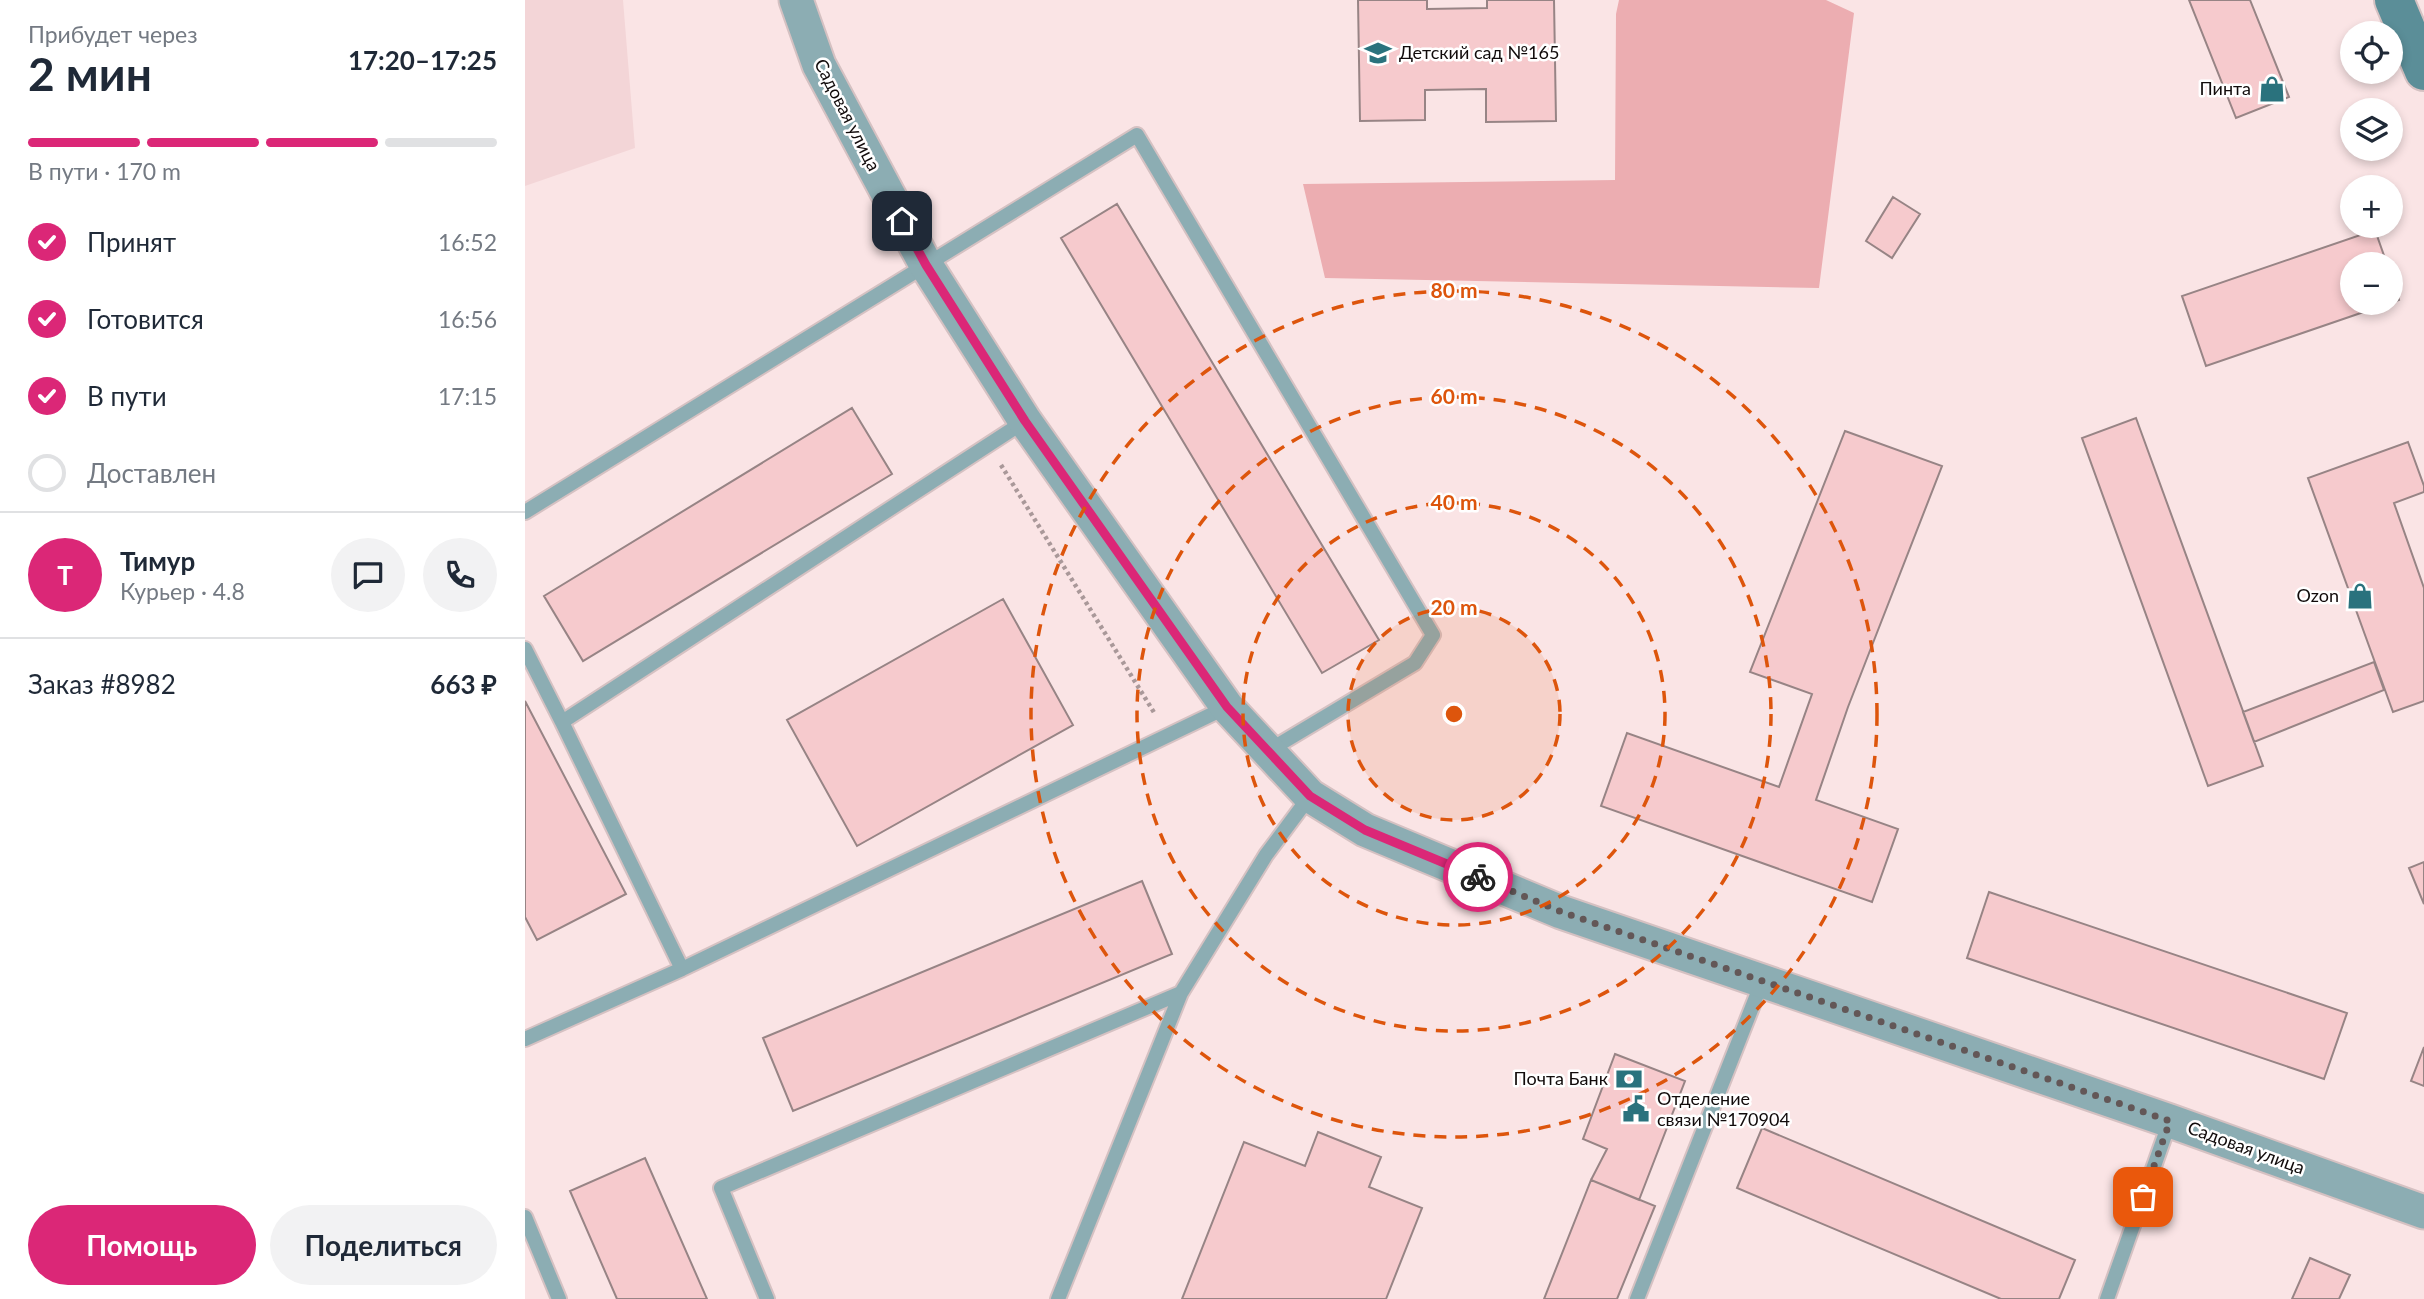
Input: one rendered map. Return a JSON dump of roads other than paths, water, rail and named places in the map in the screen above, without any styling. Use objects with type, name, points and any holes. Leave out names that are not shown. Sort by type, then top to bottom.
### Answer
[{"type":"main road","points":[[2394,0],[2424,71]]},
{"type":"street","name":"Садовая улица","points":[[796,0],[819,65],[926,265],[1025,421],[1227,707],[1310,796],[1365,830],[1549,907],[2170,1121],[2424,1212]]},
{"type":"lane","points":[[525,512],[1137,135],[1433,635],[1415,663],[1268,751]]},
{"type":"lane","points":[[562,722],[1025,421]]},
{"type":"lane","points":[[525,649],[682,969]]},
{"type":"lane","points":[[525,1039],[682,969],[1227,707]]},
{"type":"lane","points":[[1058,1299],[1181,993],[1266,855],[1310,796]]},
{"type":"lane","points":[[1637,1299],[1762,982]]},
{"type":"lane","points":[[767,1299],[721,1188],[1181,993]]},
{"type":"lane","points":[[2107,1299],[2170,1121]]},
{"type":"lane","points":[[525,1217],[558,1299]]},
{"type":"place","name":"Детский сад №165","points":[[1378,53]]},
{"type":"place","name":"Пинта","points":[[2272,89]]},
{"type":"place","name":"Ozon","points":[[2360,596]]},
{"type":"place","name":"Почта Банк","points":[[1629,1079]]},
{"type":"place","name":"Отделение связи №170904","points":[[1636,1109]]}]
